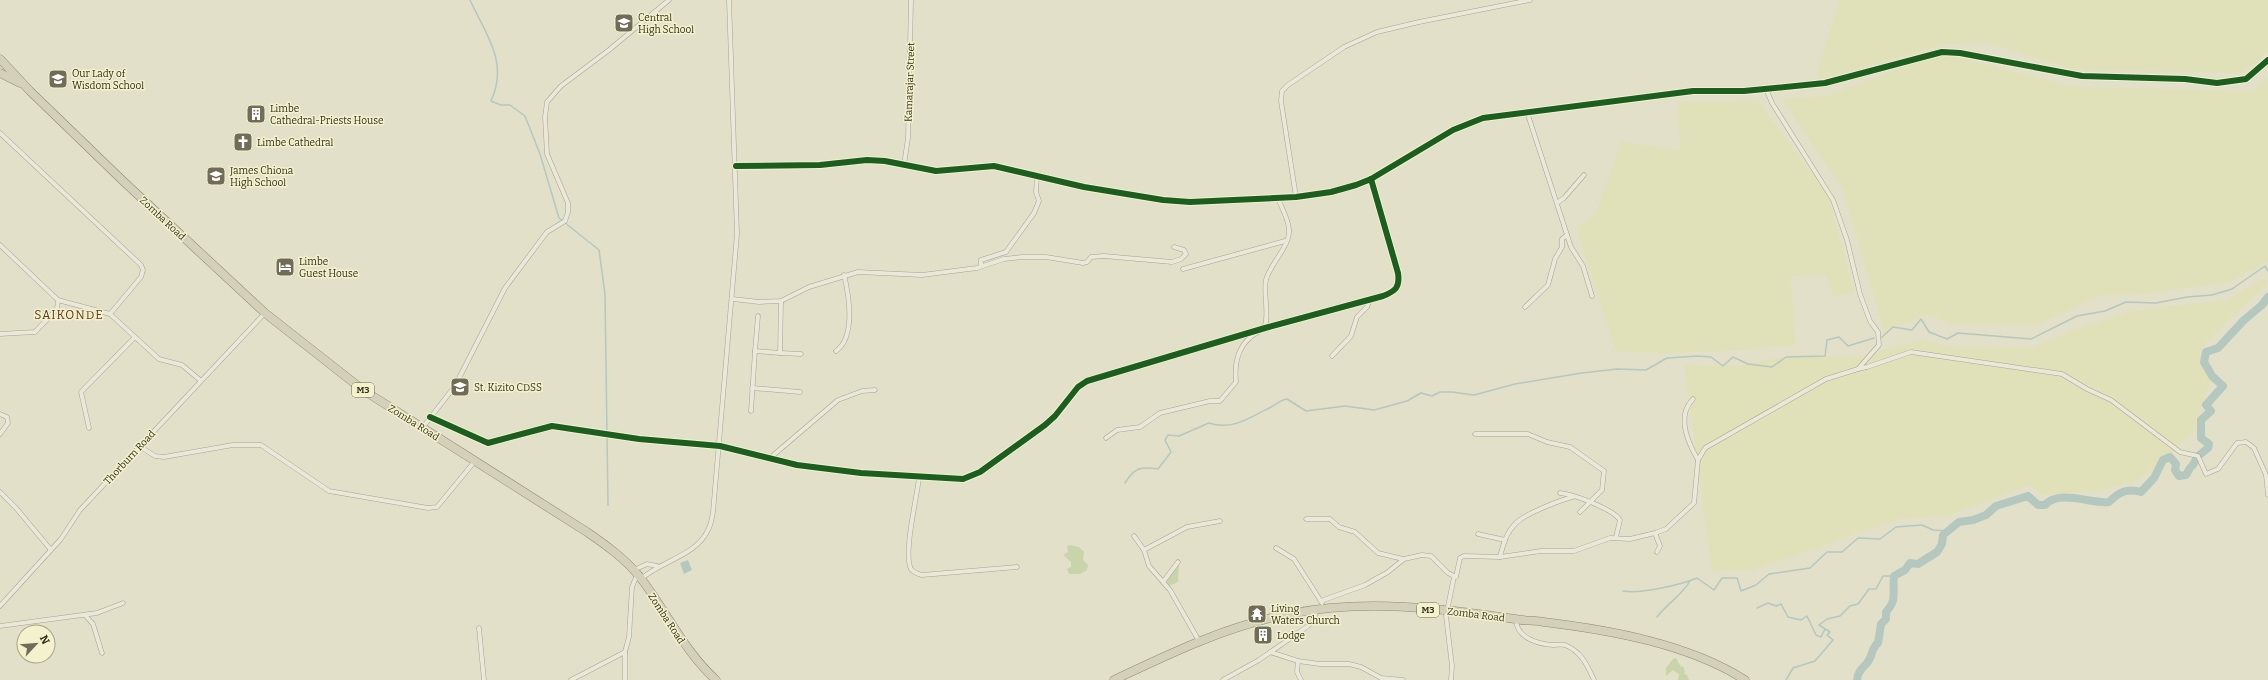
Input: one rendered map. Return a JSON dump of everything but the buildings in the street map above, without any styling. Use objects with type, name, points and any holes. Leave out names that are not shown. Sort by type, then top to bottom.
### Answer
[{"type":"highway","name":"Zomba Road","points":[[0,59],[219,272],[265,313],[363,390],[607,545],[638,575],[689,652],[716,680]]},
{"type":"highway","name":"Zomba Road","points":[[0,68],[22,82]]},
{"type":"highway","points":[[0,73],[22,82]]},
{"type":"highway","name":"Zomba Road","points":[[1114,680],[1199,641],[1254,622],[1316,609],[1323,605],[1378,606],[1446,610],[1606,631],[1646,640],[1706,660],[1745,680]]},
{"type":"street","points":[[422,427],[455,386],[505,288],[547,232],[565,221],[568,212],[568,203],[547,154],[546,104],[561,86],[609,50],[669,0]]},
{"type":"street","points":[[638,575],[693,548],[708,531],[713,512],[733,299],[737,234],[736,166],[729,0]]},
{"type":"street","name":"Kamarajar Street","points":[[904,165],[908,138],[911,0]]},
{"type":"street","points":[[1296,197],[1281,101],[1282,91],[1288,85],[1344,47],[1377,32],[1530,0]]},
{"type":"street","points":[[736,166],[820,165],[867,160],[936,171],[994,166],[1126,195],[1163,200],[1190,202],[1296,197],[1344,189],[1371,179],[1471,122],[1527,112],[1693,90],[1766,89],[1826,83],[1942,52],[1960,53],[2082,76],[2184,79],[2217,83],[2234,82],[2246,79],[2268,60]]},
{"type":"street","points":[[1766,89],[1772,103],[1833,200],[1847,240],[1860,294],[1870,321],[1878,332],[1878,347],[1858,369]]},
{"type":"street","points":[[1527,112],[1571,247],[1583,266],[1592,296]]},
{"type":"street","points":[[0,133],[141,265],[143,270],[141,277],[110,314]]},
{"type":"street","points":[[1557,203],[1564,198],[1584,175]]},
{"type":"street","points":[[981,266],[981,260],[1006,252],[1034,213],[1038,201],[1036,192],[1037,176]]},
{"type":"street","points":[[430,417],[488,443],[552,426],[610,436],[720,446],[797,465],[919,478],[957,479],[974,476],[1051,421],[1078,387],[1087,382],[1265,328],[1391,293],[1399,285],[1398,273],[1371,179]]},
{"type":"street","points":[[1265,328],[1267,302],[1264,295],[1266,279],[1281,253],[1289,230],[1278,198]]},
{"type":"street","points":[[1525,307],[1548,286],[1555,259],[1562,248],[1562,240],[1567,235]]},
{"type":"street","points":[[1183,269],[1285,241]]},
{"type":"street","points":[[0,245],[58,300],[110,314],[134,338],[159,359],[182,364],[201,381]]},
{"type":"street","points":[[733,299],[759,302],[781,301],[809,287],[844,275],[858,272],[922,276],[981,266],[1004,259],[1022,257],[1046,257],[1083,263],[1087,262],[1091,257],[1104,256],[1172,262],[1181,259],[1186,254],[1184,250],[1174,247]]},
{"type":"street","points":[[836,351],[846,339],[851,309],[844,275]]},
{"type":"street","points":[[1332,356],[1351,336],[1357,317],[1367,307],[1370,299]]},
{"type":"street","points":[[0,334],[35,332],[56,308],[58,300]]},
{"type":"street","points":[[780,352],[781,301]]},
{"type":"street","name":"Thorburn Road","points":[[0,606],[67,532],[80,510],[265,313]]},
{"type":"street","points":[[750,412],[758,316]]},
{"type":"street","points":[[1106,438],[1117,430],[1140,427],[1160,413],[1210,401],[1220,401],[1236,382],[1235,364],[1240,350],[1255,334],[1265,328]]},
{"type":"street","points":[[89,428],[81,392],[134,338]]},
{"type":"street","points":[[755,351],[801,354]]},
{"type":"street","points":[[1451,680],[1452,666],[1446,610],[1454,577],[1457,576],[1459,561],[1463,556],[1500,557],[1541,551],[1574,551],[1616,537],[1630,539],[1666,529],[1694,503],[1698,460],[1704,448],[1711,442],[1770,412],[1826,379],[1858,369],[1867,368],[1912,352],[2062,374],[2087,389],[2111,400],[2180,452],[2198,456],[2206,474],[2218,469],[2237,443],[2246,442],[2254,448],[2266,474],[2268,495]]},
{"type":"street","points":[[752,388],[800,392]]},
{"type":"street","points":[[770,458],[799,436],[832,404],[851,394],[875,390]]},
{"type":"street","points":[[1693,399],[1687,405],[1684,427],[1690,445],[1698,460]]},
{"type":"street","points":[[0,414],[7,417],[8,420],[7,426],[0,434]]},
{"type":"street","points":[[1475,434],[1520,432],[1547,442],[1570,447],[1604,471],[1602,490],[1588,502],[1580,512]]},
{"type":"street","points":[[139,446],[155,456],[164,456],[233,445],[261,445],[329,491],[428,508],[437,507],[475,460]]},
{"type":"street","points":[[919,478],[910,539],[910,567],[913,572],[922,575],[1017,567]]},
{"type":"street","points":[[0,492],[16,508],[52,550]]},
{"type":"street","points":[[1560,493],[1606,507],[1619,518],[1620,523],[1616,537]]},
{"type":"street","points":[[1500,557],[1505,540],[1520,520],[1563,500],[1573,497]]},
{"type":"street","points":[[1306,519],[1330,519],[1339,527],[1355,532],[1378,553],[1404,559],[1427,555],[1454,577]]},
{"type":"street","points":[[1144,550],[1187,527],[1220,522]]},
{"type":"street","points":[[1655,533],[1660,546],[1657,552]]},
{"type":"street","points":[[1478,534],[1505,540]]},
{"type":"street","points":[[1134,536],[1144,550],[1149,566],[1163,582],[1186,616],[1199,641]]},
{"type":"street","points":[[1276,548],[1294,559],[1323,605],[1388,572],[1404,559]]},
{"type":"street","points":[[1163,582],[1178,562]]},
{"type":"street","points":[[625,680],[624,652],[629,637],[632,587],[638,575],[647,564],[657,566]]},
{"type":"street","points":[[0,626],[84,615],[105,611],[123,603]]},
{"type":"street","points":[[1223,680],[1270,652],[1310,624],[1315,619],[1316,609]]},
{"type":"street","points":[[84,615],[93,624],[102,653]]},
{"type":"street","points":[[1516,619],[1517,626],[1521,633],[1530,640],[1541,644],[1563,644],[1579,655],[1587,663],[1594,680]]},
{"type":"street","points":[[479,628],[484,680]]},
{"type":"street","points":[[571,680],[624,652]]},
{"type":"street","points":[[1270,652],[1298,661],[1320,664],[1349,664],[1361,667],[1381,678],[1403,680]]},
{"type":"street","points":[[1298,661],[1297,672],[1301,680]]},
{"type":"green space","points":[[1840,0],[2268,0],[2268,52],[2241,73],[2071,69],[1988,43],[1946,44],[1819,79],[1817,73]]},
{"type":"green space","points":[[1942,53],[2069,86],[2252,92],[2268,76],[2268,261],[2230,282],[2135,295],[2102,295],[2035,325],[1950,324],[1928,314],[1884,331],[1843,189],[1782,99],[1826,96]]},
{"type":"green space","points":[[1758,101],[1828,195],[1854,292],[1834,297],[1826,275],[1791,276],[1795,345],[1725,351],[1663,353],[1616,351],[1576,227],[1595,215],[1622,141],[1680,151],[1678,102]]},
{"type":"green space","points":[[2264,278],[2268,283],[2207,341],[2199,354],[2211,380],[2192,433],[2165,459],[2138,480],[2097,491],[2042,495],[2030,485],[1946,516],[1902,518],[1753,570],[1712,571],[1684,365],[1738,366],[1788,356],[1856,357],[1922,340],[1958,348],[2033,347],[2081,328],[2131,311],[2227,300]]},
{"type":"green space","points":[[1070,545],[1079,547],[1084,552],[1083,560],[1088,565],[1087,570],[1080,574],[1069,574],[1067,569],[1071,567],[1071,562],[1063,555],[1068,552],[1067,546]]},
{"type":"green space","points":[[1179,563],[1178,582],[1169,586],[1167,581]]},
{"type":"green space","points":[[1676,658],[1681,667],[1683,666],[1685,672],[1684,674],[1687,675],[1689,680],[1678,680],[1679,674],[1673,670],[1666,676],[1666,668],[1673,659]]},
{"type":"shaded area","points":[[688,560],[692,570],[684,574],[680,563]]},
{"type":"waterway","points":[[470,0],[488,37],[496,61],[498,74],[496,87],[491,101],[501,105],[510,105],[525,116],[540,154],[559,218],[599,250],[605,294],[608,505]]},
{"type":"waterway","points":[[1881,338],[1893,327],[1912,330],[1921,319],[1929,332],[1947,339],[1958,333],[2031,339],[2077,316],[2105,311],[2126,302],[2156,303],[2187,297],[2212,295],[2232,289],[2265,266],[2268,271]]},
{"type":"waterway","points":[[2193,465],[2198,456],[2208,448],[2209,444],[2201,438],[2201,420],[2211,411],[2206,405],[2223,386],[2212,376],[2204,362],[2206,352],[2218,348],[2244,320],[2262,305],[2268,297]]},
{"type":"waterway","points":[[1125,483],[1128,478],[1138,469],[1158,469],[1171,452],[1165,440],[1168,435],[1179,436],[1209,423],[1226,425],[1241,422],[1280,401],[1287,399],[1306,411],[1345,406],[1374,410],[1407,401],[1421,393],[1432,396],[1440,392],[1474,395],[1515,384],[1582,373],[1617,369],[1646,370],[1667,358],[1698,356],[1711,357],[1723,366],[1733,357],[1748,364],[1772,367],[1786,357],[1825,356],[1827,340],[1839,337],[1848,346],[1874,338]]},
{"type":"waterway","points":[[1857,680],[1859,672],[1869,660],[1874,647],[1878,643],[1881,624],[1886,619],[1886,612],[1892,603],[1894,595],[1894,576],[1905,570],[1910,563],[1918,564],[1937,552],[1942,544],[1943,535],[1959,522],[1973,520],[1986,515],[1996,506],[2028,496],[2038,505],[2045,505],[2051,500],[2058,498],[2076,498],[2109,502],[2120,493],[2132,490],[2141,492],[2154,478],[2163,460],[2170,457],[2176,464],[2175,470],[2179,476],[2186,475],[2190,468]]},
{"type":"waterway","points":[[1623,591],[1631,592],[1660,588],[1697,578],[1714,590],[1722,578],[1737,578],[1741,591],[1756,585],[1769,574],[1810,568],[1827,552],[1842,552],[1858,538],[1880,539],[1896,527],[1922,525],[1933,530],[1948,531]]},
{"type":"waterway","points":[[1786,680],[1793,668],[1815,661],[1833,640],[1827,635],[1830,632],[1819,625],[1827,619],[1840,616],[1850,606],[1858,604],[1869,589],[1876,589],[1883,576],[1894,576]]},
{"type":"waterway","points":[[1657,617],[1690,581]]},
{"type":"waterway","points":[[1757,608],[1768,603],[1776,606],[1781,604],[1788,617],[1801,620],[1807,616],[1816,635],[1821,637],[1825,629]]},
{"type":"cycle path","points":[[736,166],[820,165],[867,160],[885,161],[936,171],[994,166],[1084,187],[1163,200],[1190,202],[1296,197],[1331,192],[1371,179],[1453,130],[1483,118],[1693,91],[1744,91],[1825,83],[1942,52],[1960,53],[2082,76],[2185,79],[2217,83],[2246,79],[2268,60]]},
{"type":"cycle path","points":[[430,417],[488,443],[552,426],[639,439],[720,446],[797,465],[861,473],[963,479],[980,472],[1045,425],[1055,416],[1078,387],[1087,381],[1265,328],[1383,296],[1394,290],[1398,285],[1398,273],[1371,179]]},
{"type":"place","name":"Central High School","points":[[624,23]]},
{"type":"place","name":"Our Lady of Wisdom School","points":[[58,79]]},
{"type":"place","name":"Limbe Cathedral-Priests House","points":[[256,114]]},
{"type":"place","name":"Limbe Cathedral","points":[[243,142]]},
{"type":"place","name":"James Chiona High School","points":[[216,176]]},
{"type":"place","name":"Limbe Guest House","points":[[285,267]]},
{"type":"place","name":"St. Kizito CDSS","points":[[460,387]]},
{"type":"place","name":"Living Waters Church","points":[[1257,614]]},
{"type":"place","name":"Lodge","points":[[1263,635]]},
{"type":"district","name":"SAIKONDE","points":[[69,315]]}]
